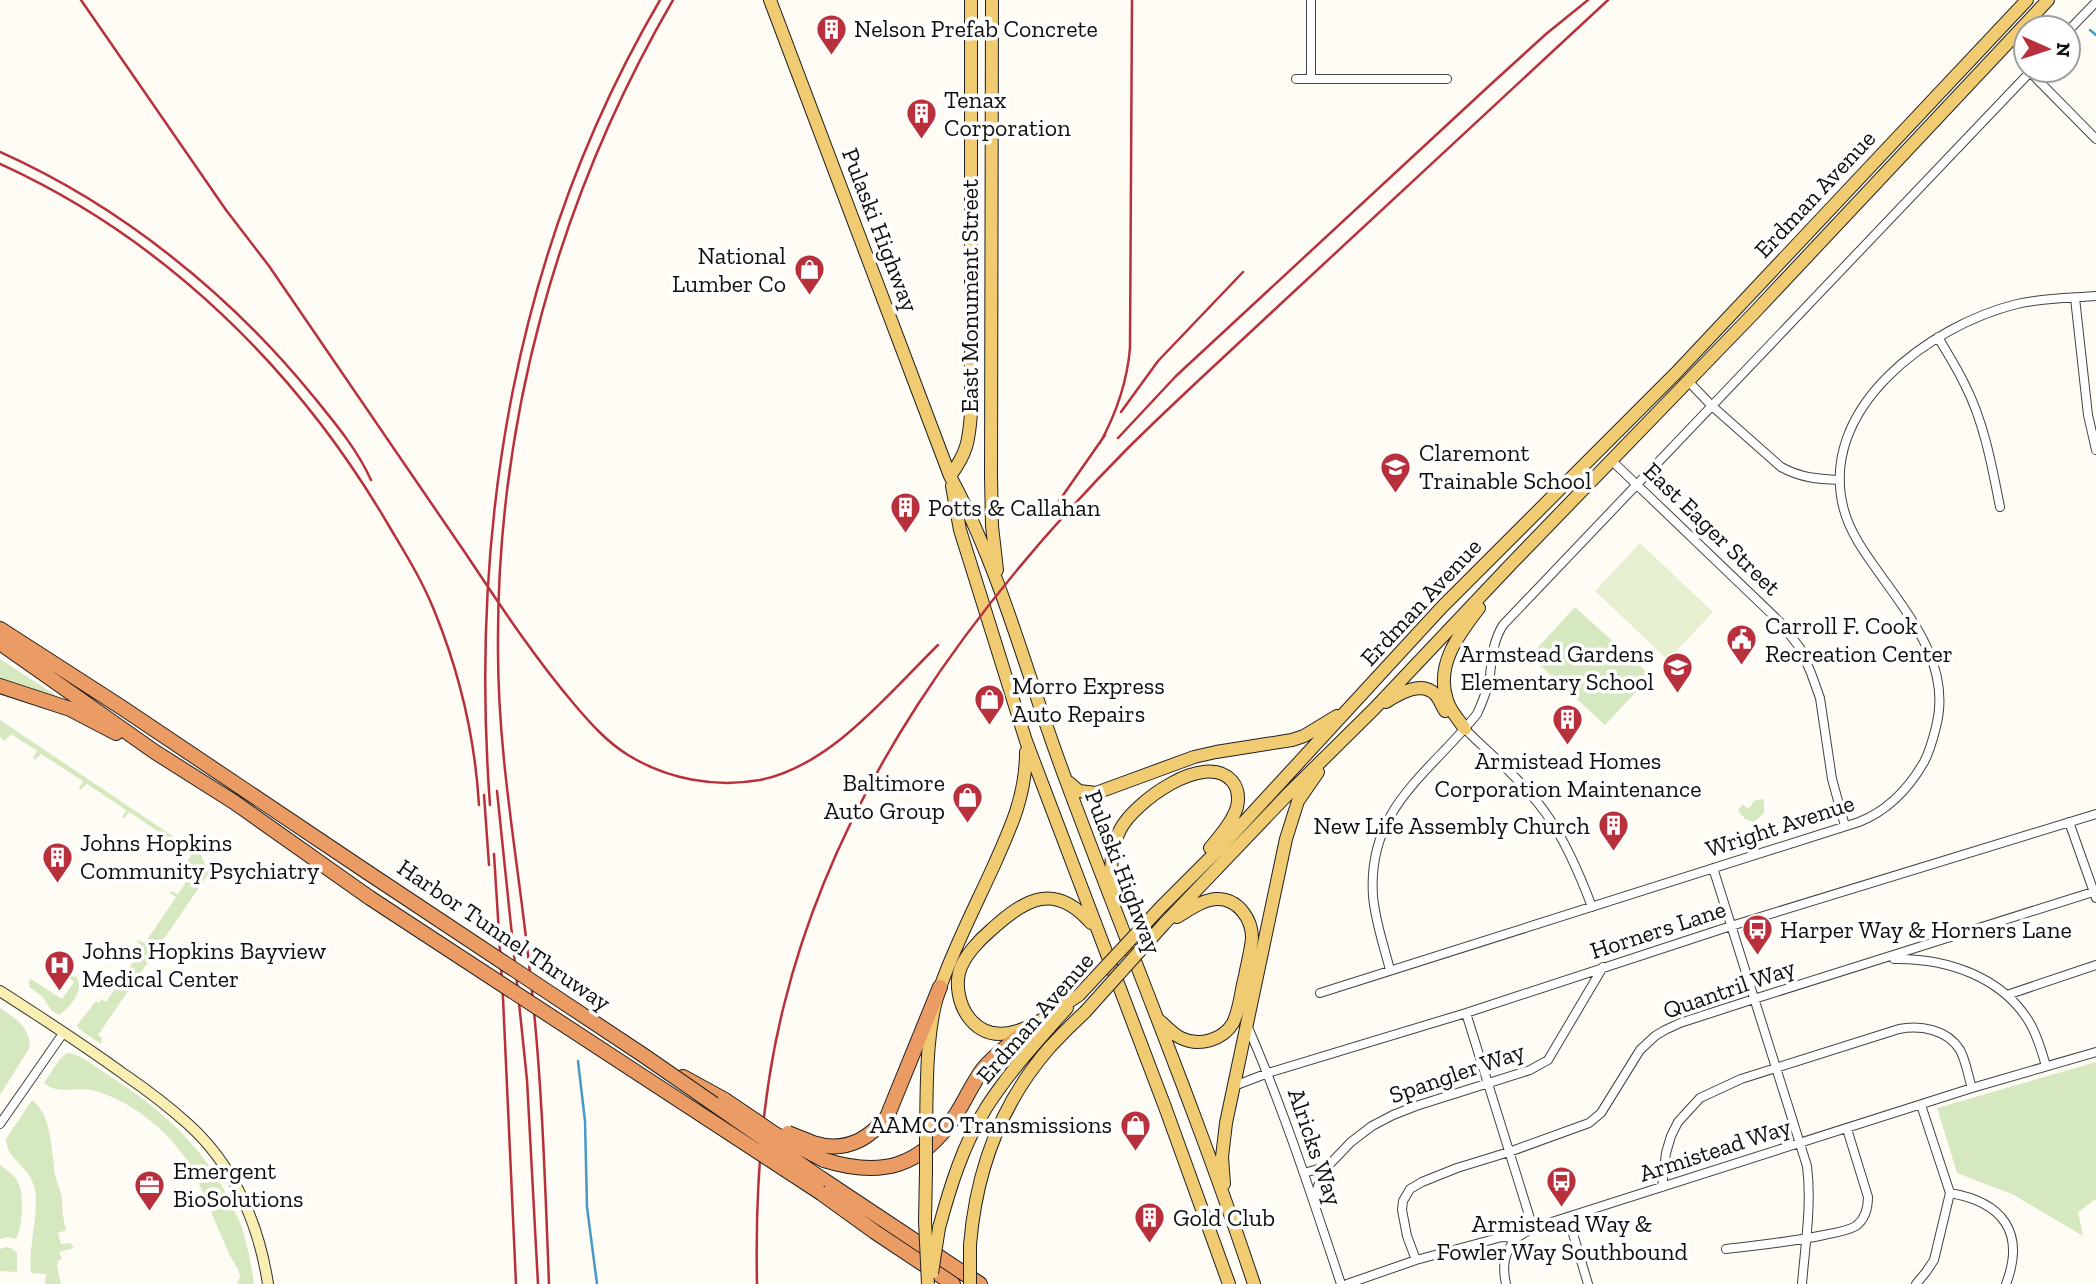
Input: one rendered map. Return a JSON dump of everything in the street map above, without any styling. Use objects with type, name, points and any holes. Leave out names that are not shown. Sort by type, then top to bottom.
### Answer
[{"type":"highway","points":[[0,620],[121,707]]},
{"type":"highway","name":"Harbor Tunnel Thruway","points":[[0,629],[643,1055],[822,1186],[875,1232],[953,1284]]},
{"type":"highway","name":"Harbor Tunnel Thruway","points":[[0,643],[370,898],[980,1284]]},
{"type":"highway","points":[[0,686],[70,709],[138,746],[155,752]]},
{"type":"highway","points":[[825,1153],[864,1139],[887,1117],[940,987]]},
{"type":"highway","points":[[643,1055],[725,1100],[775,1134],[859,1168],[879,1168],[897,1165],[927,1149],[947,1128],[988,1064],[1032,1026]]},
{"type":"main road","name":"Pulaski Highway","points":[[770,0],[950,476],[976,528],[1000,591],[1066,780],[1191,1105],[1254,1284]]},
{"type":"main road","name":"East Monument Street","points":[[950,476],[968,446],[971,413],[971,0]]},
{"type":"main road","name":"East Monument Street","points":[[992,0],[991,476],[992,526],[1000,591]]},
{"type":"main road","name":"Erdman Avenue","points":[[929,1284],[939,1228],[951,1184],[967,1144],[985,1110],[1014,1068],[1442,607],[1676,373],[2028,0]]},
{"type":"main road","name":"Erdman Avenue","points":[[970,1284],[970,1245],[976,1195],[1000,1123],[1027,1076],[1051,1046],[1164,924],[1374,709],[2048,0]]},
{"type":"main road","name":"Pulaski Highway","points":[[950,476],[960,530],[1026,741],[1168,1114],[1229,1284]]},
{"type":"main road","points":[[1465,729],[1447,700],[1447,661],[1462,630],[1513,562]]},
{"type":"main road","points":[[1374,709],[1409,691],[1424,688],[1434,694],[1443,709],[1465,729]]},
{"type":"main road","points":[[1066,780],[1079,791],[1096,793],[1194,757],[1292,740],[1317,729],[1352,707]]},
{"type":"main road","points":[[929,1284],[925,1221],[928,1057],[940,987],[1013,822],[1024,785],[1026,741]]},
{"type":"main road","points":[[1225,1198],[1223,1141],[1291,820],[1298,802],[1336,746]]},
{"type":"main road","points":[[1118,916],[1111,859],[1120,829],[1129,816],[1153,794],[1182,778],[1209,772],[1226,775],[1236,787],[1236,811],[1217,839],[1161,907]]},
{"type":"main road","points":[[1079,995],[1032,1026],[1008,1034],[994,1033],[984,1030],[962,1007],[959,973],[970,953],[1003,918],[1019,906],[1039,898],[1069,903],[1081,912],[1098,932]]},
{"type":"main road","points":[[1157,1019],[1189,1041],[1209,1041],[1226,1032],[1235,1018],[1252,937],[1247,918],[1234,904],[1225,900],[1205,902],[1164,924]]},
{"type":"main road","points":[[0,991],[64,1032],[154,1096],[190,1126],[214,1152],[250,1213],[263,1254],[268,1284]]},
{"type":"main road","points":[[1168,1114],[1191,1105]]},
{"type":"street","points":[[1311,0],[1311,79]]},
{"type":"street","points":[[2082,16],[2096,2]]},
{"type":"street","points":[[1296,79],[1447,79]]},
{"type":"street","points":[[1390,970],[1373,896],[1375,857],[1380,838],[1401,799],[1477,714],[1489,678],[1492,651],[1503,625],[2019,84]]},
{"type":"street","points":[[2043,84],[2096,139]]},
{"type":"street","name":"Wright Avenue","points":[[1320,993],[1859,822],[1893,801],[1916,775],[1927,756],[1941,703],[1940,686],[1935,662],[1917,626],[1849,525],[1840,480],[1847,439],[1859,410],[1900,366],[1938,337],[2003,308],[2096,296]]},
{"type":"street","points":[[2075,298],[2088,415],[2096,450]]},
{"type":"street","points":[[1938,337],[1966,386],[1977,414],[2000,507]]},
{"type":"street","points":[[1688,380],[1712,406],[1781,467],[1791,473],[1814,479],[1840,480]]},
{"type":"street","name":"East Eager Street","points":[[1611,460],[1780,622],[1800,648],[1820,698],[1832,779],[1845,826]]},
{"type":"street","points":[[1465,729],[1521,783],[1548,816],[1564,843],[1592,907]]},
{"type":"street","name":"Horners Lane","points":[[1234,1086],[1731,926],[2096,814]]},
{"type":"street","points":[[2069,821],[2095,894]]},
{"type":"street","points":[[1713,868],[1805,1157],[1808,1178],[1802,1284]]},
{"type":"street","name":"Quantril Way","points":[[1416,1261],[1402,1210],[1410,1189],[1435,1177],[1574,1129],[1594,1119],[1601,1113],[1640,1050],[1655,1035],[1680,1023],[1754,999],[2095,894]]},
{"type":"street","points":[[1884,959],[1936,961],[1972,974],[2007,995],[2031,1024],[2046,1066]]},
{"type":"street","points":[[2007,995],[2096,965]]},
{"type":"street","name":"Spangler Way","points":[[1314,1203],[1318,1186],[1328,1166],[1358,1136],[1392,1115],[1530,1069],[1548,1060],[1603,967]]},
{"type":"street","points":[[1466,1013],[1533,1228]]},
{"type":"street","name":"Alricks Way","points":[[1247,1025],[1268,1073],[1341,1284]]},
{"type":"street","points":[[1662,1187],[1665,1153],[1671,1136],[1678,1122],[1697,1100],[1726,1084],[1775,1068],[1899,1030],[1921,1027],[1945,1036],[1958,1048],[1964,1058],[1972,1088]]},
{"type":"street","points":[[0,1124],[64,1032]]},
{"type":"street","name":"Armistead Way","points":[[1347,1284],[1502,1237],[1516,1238],[1533,1228],[1972,1088],[2096,1052]]},
{"type":"street","points":[[1916,1284],[1934,1260],[1950,1193],[1922,1105]]},
{"type":"street","points":[[1726,1249],[1806,1239],[1858,1224],[1868,1205],[1868,1197],[1847,1129]]},
{"type":"street","name":"Spangler Way","points":[[1304,1173],[1328,1166]]},
{"type":"street","points":[[1950,1193],[1963,1195],[1982,1205],[1999,1215],[2009,1227],[2013,1250],[2006,1284]]},
{"type":"street","points":[[1568,1217],[1588,1284]]},
{"type":"street","points":[[1506,1284],[1506,1253],[1516,1238]]},
{"type":"green space","points":[[1640,543],[1713,612],[1668,660],[1595,591]]},
{"type":"green space","points":[[1575,607],[1651,676],[1605,725],[1530,656]]},
{"type":"green space","points":[[0,659],[57,696],[0,680]]},
{"type":"green space","points":[[0,720],[201,855],[209,873],[98,1035],[102,1038],[101,1044],[77,1025],[96,1001],[99,1003],[100,998],[106,1002],[143,947],[137,940],[145,943],[176,897],[170,891],[178,894],[195,868],[187,862],[192,854],[129,812],[122,818],[126,810],[87,784],[80,790],[83,781],[41,754],[35,760],[33,758],[37,751],[11,734],[5,741],[0,737]]},
{"type":"green space","points":[[1762,799],[1764,813],[1754,822],[1745,819],[1738,810],[1743,804],[1747,808],[1754,801]]},
{"type":"green space","points":[[68,976],[77,977],[78,993],[68,1008],[59,1015],[52,1011],[42,996],[29,987],[28,983],[31,979],[62,999],[74,982]]},
{"type":"green space","points":[[0,1008],[24,1028],[30,1047],[0,1095]]},
{"type":"green space","points":[[67,1053],[82,1058],[124,1086],[175,1126],[204,1158],[228,1197],[227,1200],[209,1208],[193,1170],[177,1147],[131,1107],[91,1090],[60,1090],[44,1083]]},
{"type":"green space","points":[[2096,1062],[2096,1199],[2078,1212],[2083,1236],[2014,1195],[1957,1173],[1937,1108]]},
{"type":"green space","points":[[32,1100],[43,1113],[49,1129],[66,1230],[58,1233],[61,1244],[71,1243],[74,1248],[59,1252],[62,1259],[57,1266],[61,1284],[45,1284],[46,1274],[31,1273],[35,1190],[28,1175],[7,1146],[6,1139]]},
{"type":"green space","points":[[0,1165],[14,1176],[21,1190],[21,1221],[15,1239],[0,1239]]},
{"type":"green space","points":[[229,1204],[243,1230],[254,1284],[237,1284],[240,1277],[238,1269],[211,1212]]},
{"type":"green space","points":[[6,1247],[17,1253],[17,1272],[0,1271],[0,1249]]},
{"type":"waterway","points":[[2090,30],[2096,35]]},
{"type":"waterway","points":[[578,1061],[585,1121],[587,1207],[597,1284]]},
{"type":"railway","points":[[81,0],[226,210],[269,266],[531,649],[586,718],[620,750],[659,770],[691,780],[743,782],[786,772],[811,760],[857,726],[938,645]]},
{"type":"railway","points":[[490,805],[485,700],[487,595],[497,492],[513,389],[537,289],[570,190],[610,94],[660,0]]},
{"type":"railway","points":[[549,1284],[534,1012],[501,732],[498,651],[500,565],[508,481],[522,397],[542,314],[567,233],[597,153],[632,75],[673,0]]},
{"type":"railway","points":[[1100,443],[1120,397],[1130,348],[1132,0]]},
{"type":"railway","points":[[1118,438],[1176,376],[1490,85],[1588,0]]},
{"type":"railway","points":[[757,1284],[761,1143],[770,1074],[784,1005],[808,926],[838,849],[875,776],[918,705],[1015,572],[1126,450],[1608,0]]},
{"type":"railway","points":[[0,152],[45,174],[130,226],[209,288],[281,358],[337,426],[371,480]]},
{"type":"railway","points":[[0,164],[60,195],[118,230],[172,270],[222,315],[269,363],[313,414],[353,469],[389,526],[419,577],[434,610],[451,657],[464,706],[474,755],[479,805]]},
{"type":"railway","points":[[1121,412],[1158,361],[1243,272]]},
{"type":"railway","points":[[1059,501],[1105,435]]},
{"type":"railway","points":[[497,791],[527,1080],[538,1284]]},
{"type":"railway","points":[[484,795],[489,865]]},
{"type":"railway","points":[[494,854],[516,1284]]},
{"type":"place","name":"Nelson Prefab Concrete","points":[[831,56]]},
{"type":"place","name":"Tenax Corporation","points":[[921,141]]},
{"type":"place","name":"National Lumber Co","points":[[809,297]]},
{"type":"place","name":"Claremont Trainable School","points":[[1396,494]]},
{"type":"place","name":"Potts & Callahan","points":[[905,535]]},
{"type":"place","name":"Carroll F. Cook Recreation Center","points":[[1742,667]]},
{"type":"place","name":"Armstead Gardens Elementary School","points":[[1677,695]]},
{"type":"place","name":"Morro Express Auto Repairs","points":[[989,727]]},
{"type":"place","name":"Armistead Homes Corporation Maintenance","points":[[1568,746]]},
{"type":"place","name":"Baltimore Auto Group","points":[[968,824]]},
{"type":"place","name":"New Life Assembly Church","points":[[1613,853]]},
{"type":"place","name":"Johns Hopkins Community Psychiatry","points":[[57,884]]},
{"type":"place","name":"Harper Way & Horners Lane","points":[[1757,957]]},
{"type":"place","name":"Johns Hopkins Bayview Medical Center","points":[[59,992]]},
{"type":"place","name":"AAMCO Transmissions","points":[[1135,1152]]},
{"type":"place","name":"Armistead Way & Fowler Way Southbound","points":[[1562,1209]]},
{"type":"place","name":"Emergent BioSolutions","points":[[150,1212]]},
{"type":"place","name":"Gold Club","points":[[1150,1245]]}]
